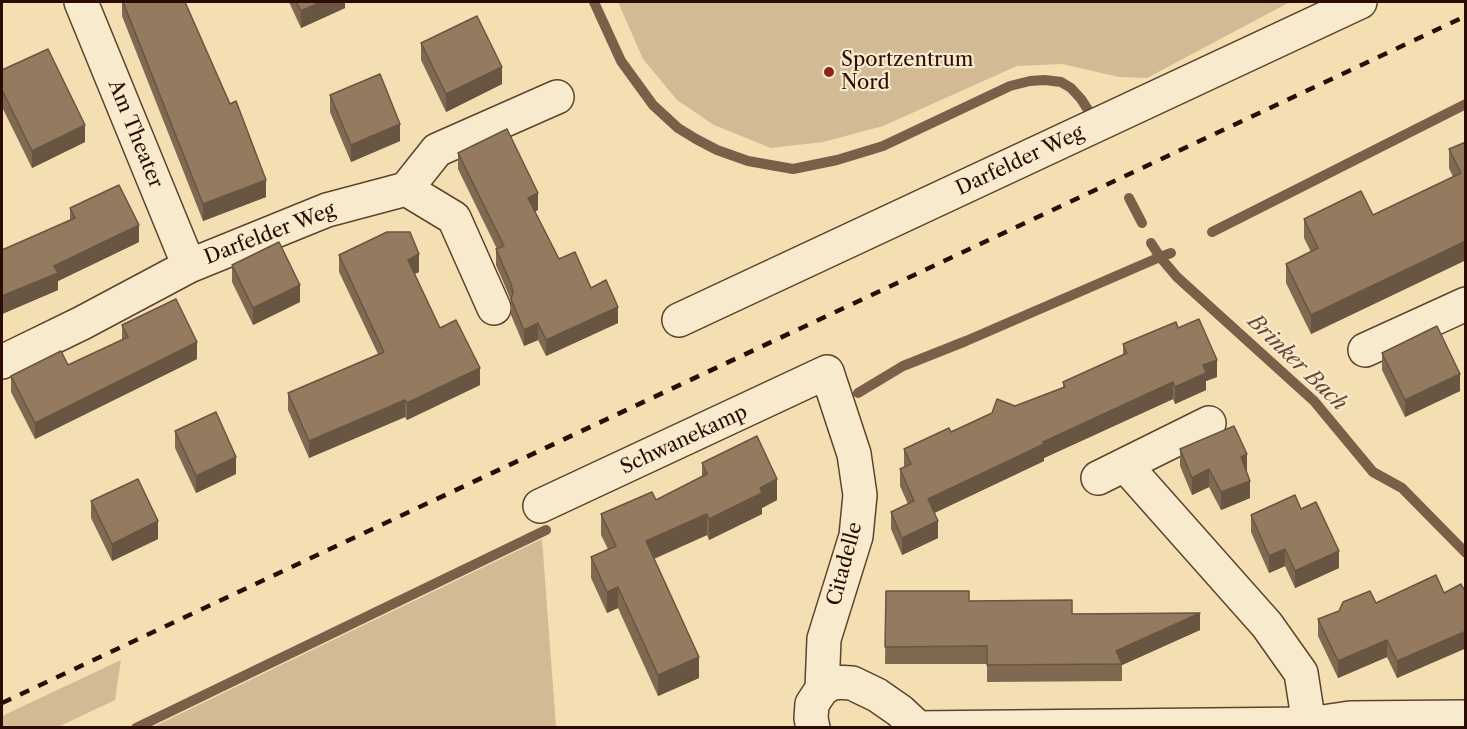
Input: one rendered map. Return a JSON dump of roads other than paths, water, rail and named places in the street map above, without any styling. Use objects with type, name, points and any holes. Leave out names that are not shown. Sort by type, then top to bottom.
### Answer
[{"type":"street","name":"Am Theater","points":[[81,2],[189,266]]},
{"type":"street","name":"Darfelder Weg","points":[[679,320],[1360,2]]},
{"type":"street","points":[[494,308],[454,218],[406,189],[436,150],[557,97]]},
{"type":"street","name":"Darfelder Weg","points":[[2,362],[82,323],[189,266],[327,210],[406,189]]},
{"type":"street","points":[[1365,350],[1466,304]]},
{"type":"street","name":"Schwanekamp","points":[[540,506],[828,372]]},
{"type":"street","name":"Citadelle","points":[[813,728],[812,704],[822,689],[824,639],[856,536],[860,495],[854,454],[828,372]]},
{"type":"street","points":[[1209,423],[1111,471],[1267,624],[1301,673],[1310,724]]},
{"type":"street","points":[[822,689],[834,682],[852,683],[877,695],[900,711],[915,727],[1310,724],[1350,718],[1466,717]]},
{"type":"waterway","points":[[594,2],[621,61],[653,105],[678,128],[696,139],[717,150],[748,161],[793,169],[837,160],[883,146],[1010,86],[1030,81],[1061,82],[1071,88],[1092,116]]},
{"type":"waterway","points":[[1212,232],[1466,104]]},
{"type":"waterway","points":[[1129,198],[1142,223]]},
{"type":"waterway","points":[[858,393],[903,366],[1160,257],[1151,243]]},
{"type":"waterway","name":"Brinker Bach","points":[[1171,253],[1160,257],[1177,277],[1314,401],[1373,472],[1402,488],[1466,553]]},
{"type":"waterway","points":[[136,728],[546,530]]},
{"type":"railway","points":[[2,703],[1466,16]]},
{"type":"place","name":"Sportzentrum Nord","points":[[829,72]]}]
